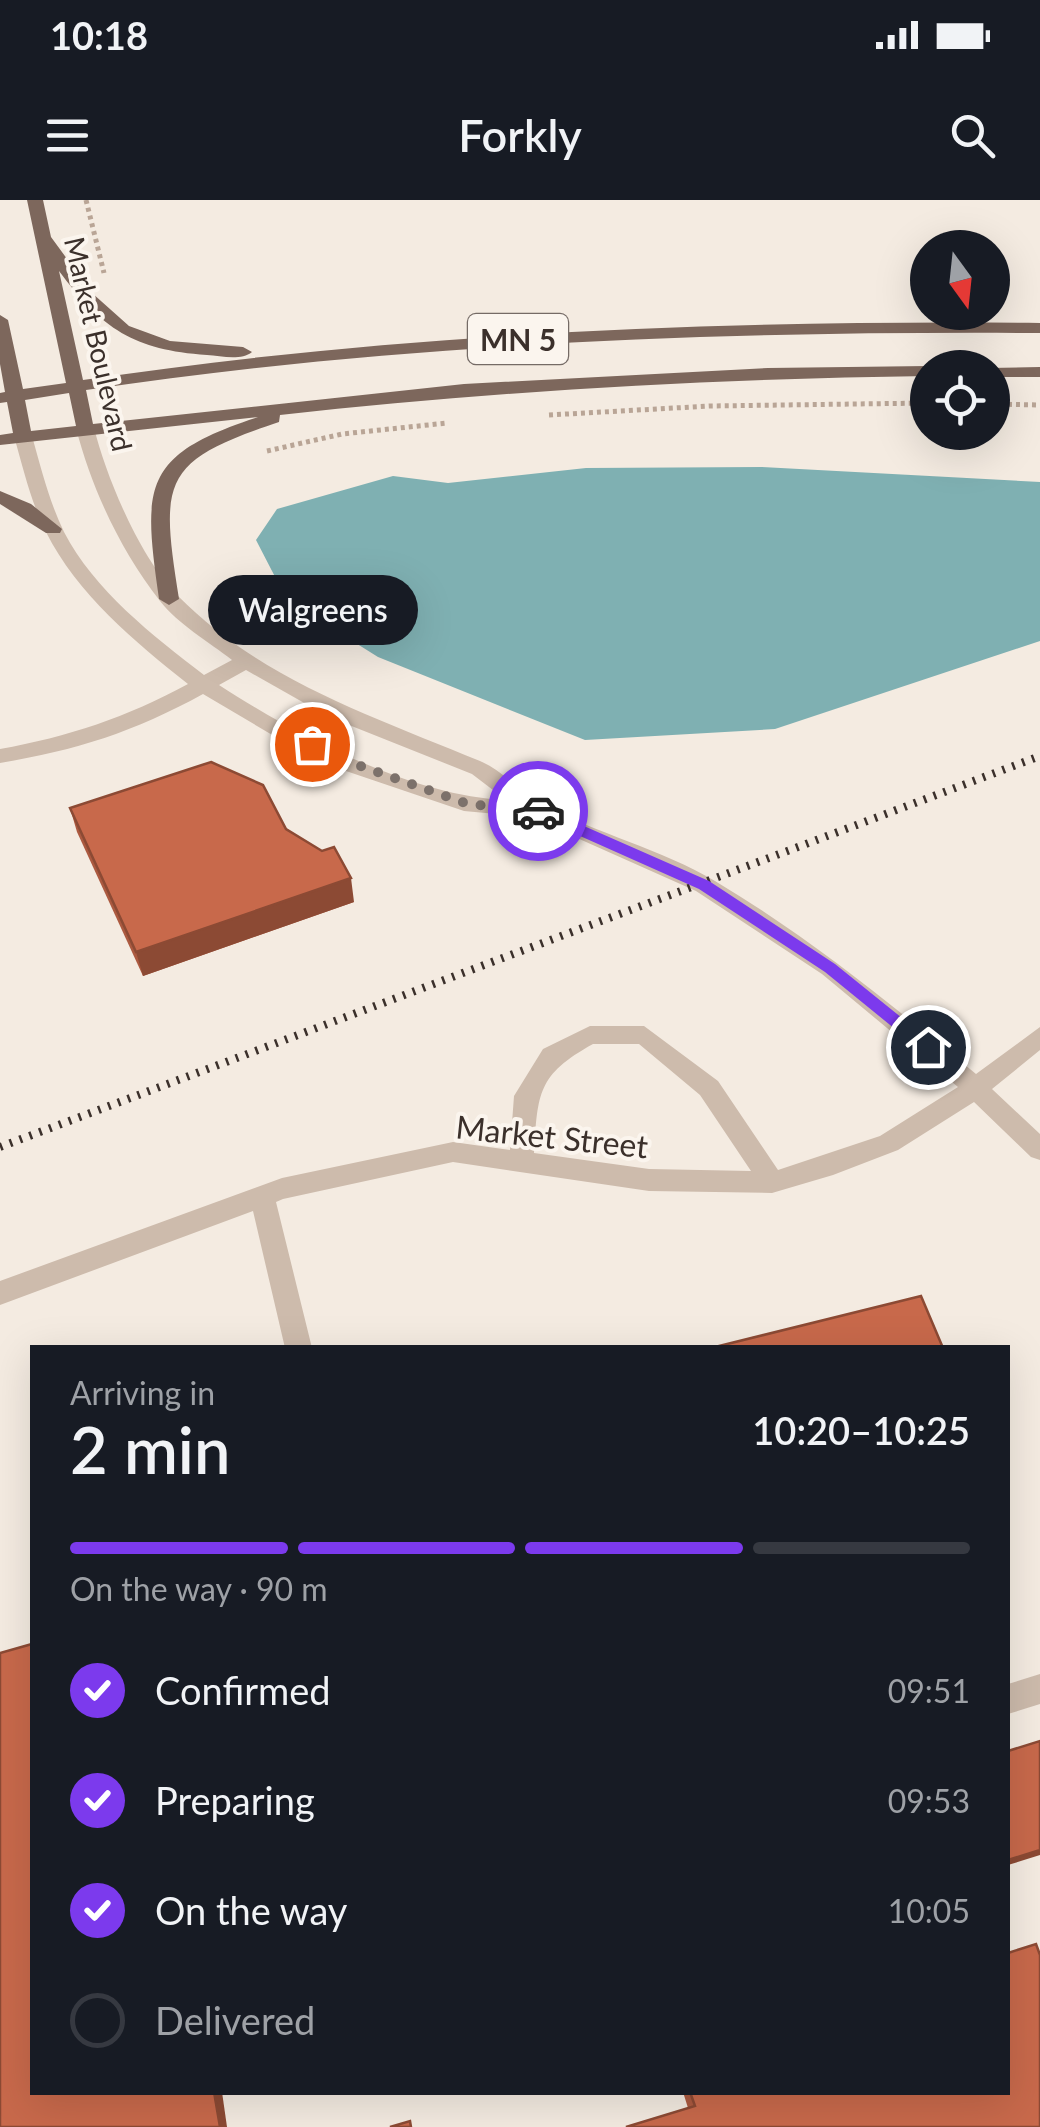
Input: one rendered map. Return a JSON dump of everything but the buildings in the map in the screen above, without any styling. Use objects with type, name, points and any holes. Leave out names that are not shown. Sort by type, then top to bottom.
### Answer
[{"type":"main road","name":"Market Boulevard","points":[[35,200],[85,428]]},
{"type":"main road","points":[[43,237],[86,299],[119,329],[136,338],[199,350],[358,352]]},
{"type":"main road","name":"Market Boulevard","points":[[0,320],[7,397],[23,436]]},
{"type":"main road","name":"MN 5","points":[[7,397],[358,352],[724,329],[1040,328]]},
{"type":"main road","name":"MN 5","points":[[0,440],[381,397],[610,380],[910,372]]},
{"type":"main road","points":[[1010,372],[1040,372]]},
{"type":"main road","points":[[168,599],[157,511],[160,490],[183,456],[212,440],[270,419],[381,397]]},
{"type":"main road","points":[[0,497],[53,529]]},
{"type":"street","name":"Market Boulevard","points":[[85,428],[93,459],[124,531],[168,599],[246,662],[336,712],[479,769],[533,809],[704,885],[830,968],[976,1088],[1040,1150]]},
{"type":"street","name":"Market Boulevard","points":[[23,436],[53,529],[69,556],[176,668],[346,761],[468,804],[533,809]]},
{"type":"street","points":[[0,756],[70,744],[152,713],[246,662]]},
{"type":"street","points":[[522,1162],[526,1096],[551,1056],[590,1035],[644,1035],[710,1088],[772,1182]]},
{"type":"street","name":"Market Street","points":[[0,1293],[262,1196],[452,1152],[649,1180],[772,1182],[833,1165],[888,1142],[976,1088],[1040,1036]]},
{"type":"street","points":[[262,1196],[298,1345]]},
{"type":"street","points":[[1010,1698],[1040,1689]]},
{"type":"path","points":[[86,200],[108,288]]},
{"type":"path","points":[[542,416],[710,406],[910,403]]},
{"type":"path","points":[[1010,404],[1040,405]]},
{"type":"path","points":[[249,455],[342,434],[450,423]]},
{"type":"water","points":[[762,467],[1040,482],[1040,641],[775,729],[585,740],[378,657],[287,600],[256,540],[277,509],[393,476],[448,483],[586,468]]},
{"type":"railway","points":[[0,1147],[1040,756]]},
{"type":"way so far","points":[[312,744],[346,761],[468,804],[538,811]]},
{"type":"place","name":"Walgreens","points":[[312,744]]},
{"type":"route","points":[[538,811],[704,885],[830,968],[928,1047]]}]
